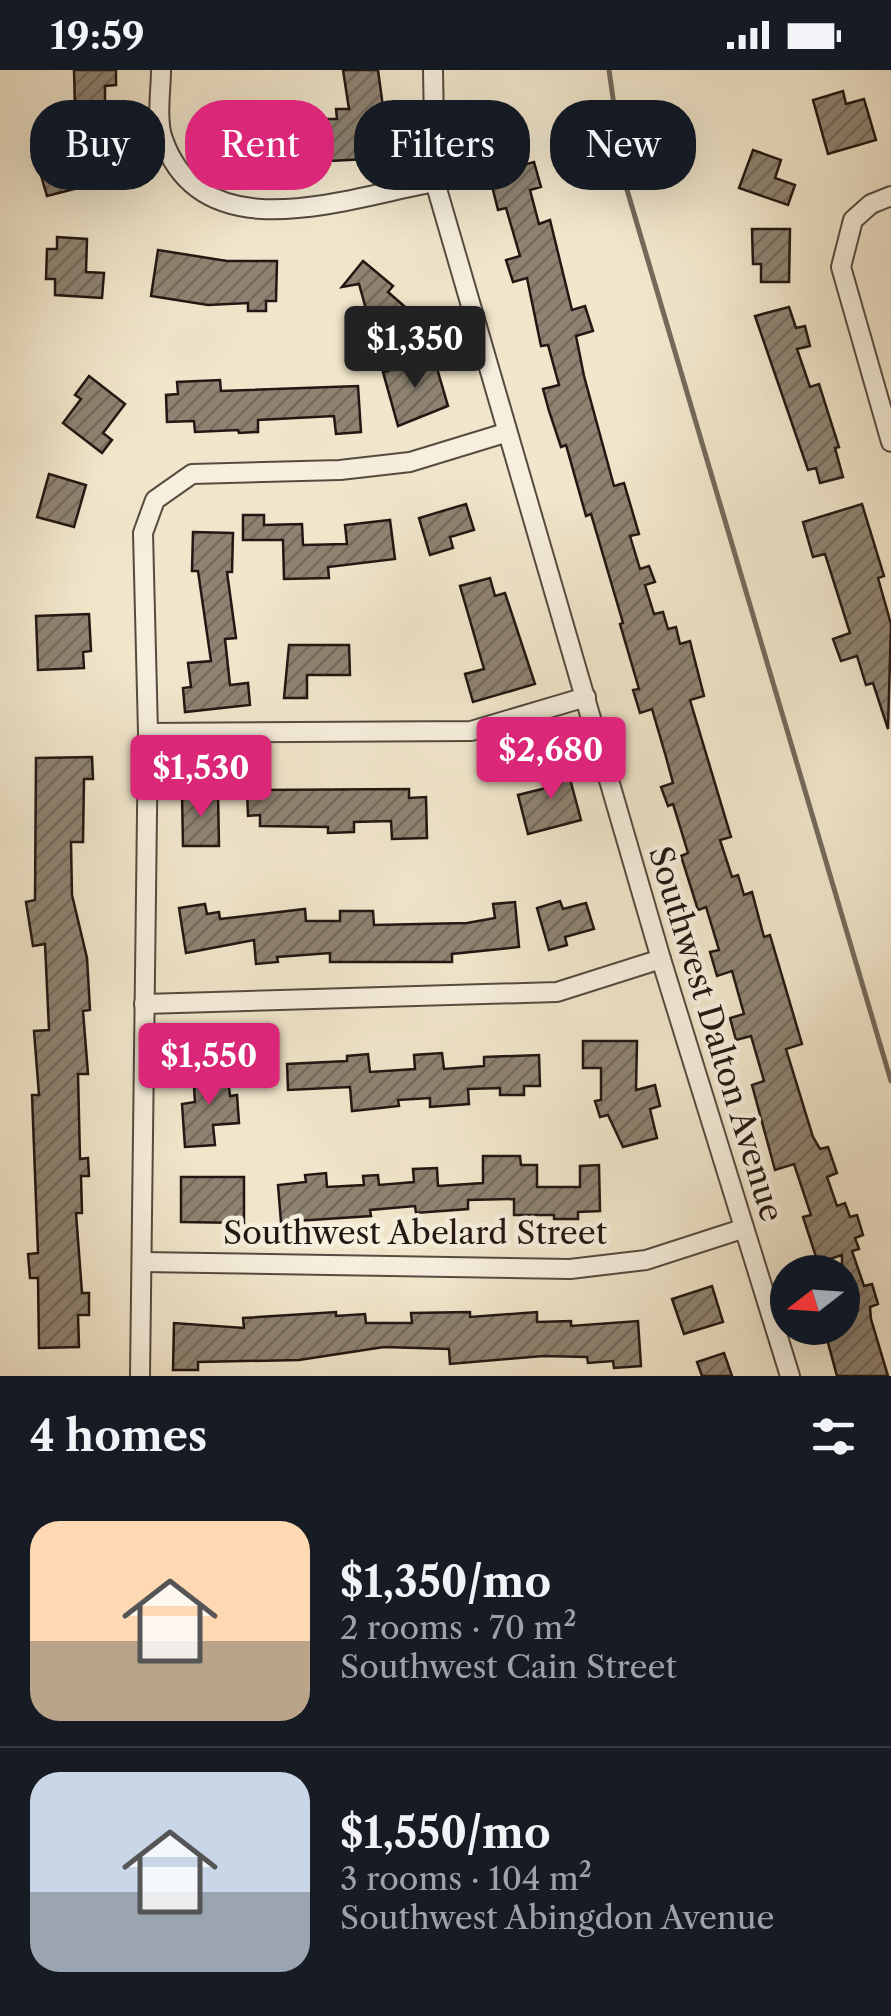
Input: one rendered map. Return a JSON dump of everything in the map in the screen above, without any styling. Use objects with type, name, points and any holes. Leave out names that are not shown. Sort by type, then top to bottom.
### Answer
[{"type":"street","points":[[161,70],[161,136],[184,179],[221,204],[276,212],[392,190]]},
{"type":"street","name":"Southwest Dalton Avenue","points":[[433,70],[433,100]]},
{"type":"street","name":"Southwest Dalton Avenue","points":[[436,190],[661,958],[790,1376]]},
{"type":"street","points":[[891,196],[871,204],[853,220],[841,267],[891,442]]},
{"type":"street","points":[[140,1376],[148,733],[143,533],[155,500],[192,474],[340,470],[410,462],[505,434]]},
{"type":"street","points":[[148,733],[470,731],[586,697]]},
{"type":"street","points":[[144,1004],[556,992],[661,958]]},
{"type":"street","name":"Southwest Abelard Street","points":[[142,1262],[570,1269],[646,1260],[742,1229]]},
{"type":"building","points":[[74,70],[116,70],[116,85],[105,86],[105,100],[75,100]]},
{"type":"building","points":[[343,70],[378,70],[382,100],[354,100],[354,160],[334,161],[336,109],[349,109]]},
{"type":"building","points":[[843,91],[846,104],[864,99],[876,140],[828,154],[813,100]]},
{"type":"building","points":[[753,150],[781,160],[775,178],[795,185],[788,205],[739,188]]},
{"type":"building","points":[[534,162],[541,187],[530,190],[530,163]]},
{"type":"building","points":[[45,190],[70,190],[47,196]]},
{"type":"building","points":[[493,190],[530,190],[539,224],[550,220],[572,310],[585,306],[593,331],[576,336],[614,486],[624,483],[639,534],[630,536],[640,569],[649,566],[655,582],[645,585],[654,614],[663,612],[668,629],[676,627],[680,644],[690,641],[704,696],[690,700],[731,837],[720,840],[732,877],[738,875],[744,895],[752,892],[764,937],[770,935],[802,1044],[786,1049],[813,1137],[820,1149],[828,1147],[837,1173],[827,1177],[837,1206],[845,1203],[850,1217],[857,1215],[863,1235],[855,1238],[859,1249],[852,1251],[853,1255],[815,1255],[803,1217],[811,1215],[794,1164],[775,1170],[752,1085],[764,1081],[751,1036],[736,1040],[730,1018],[744,1014],[732,971],[717,976],[710,952],[719,950],[706,907],[698,910],[681,856],[688,853],[673,804],[668,806],[661,787],[673,783],[652,709],[640,713],[633,690],[639,689],[620,624],[623,623],[591,514],[586,516],[566,445],[561,447],[543,389],[559,385],[548,345],[541,346],[527,278],[513,282],[506,260],[520,256],[506,208],[498,210]]},
{"type":"building","points":[[752,229],[790,229],[789,282],[761,282],[761,264],[753,264]]},
{"type":"building","points":[[57,237],[87,239],[86,272],[104,273],[102,298],[55,295],[55,279],[46,279],[47,249],[57,249]]},
{"type":"building","points":[[158,250],[227,261],[277,261],[276,301],[266,301],[266,311],[248,311],[248,303],[208,305],[151,296]]},
{"type":"building","points":[[363,261],[393,286],[388,292],[404,306],[387,326],[366,309],[359,284],[342,287]]},
{"type":"building","points":[[789,307],[796,328],[805,326],[810,346],[797,349],[810,387],[819,384],[839,447],[835,448],[843,477],[820,483],[816,468],[808,470],[755,316]]},
{"type":"building","points":[[434,358],[448,406],[398,426],[383,372]]},
{"type":"building","points":[[89,376],[125,404],[103,433],[112,440],[102,453],[63,423],[81,399],[75,395]]},
{"type":"building","points":[[220,380],[221,391],[358,386],[361,432],[336,434],[334,416],[258,420],[258,432],[239,433],[195,432],[194,421],[167,422],[166,395],[178,394],[177,382]]},
{"type":"building","points":[[49,474],[86,485],[74,527],[37,517]]},
{"type":"building","points":[[466,504],[474,530],[450,537],[453,548],[430,555],[419,518]]},
{"type":"building","points":[[862,504],[884,576],[878,578],[891,624],[888,729],[873,683],[866,685],[857,656],[841,661],[833,639],[850,633],[825,554],[813,557],[803,522]]},
{"type":"building","points":[[243,515],[264,515],[264,525],[302,524],[303,545],[347,544],[345,525],[390,520],[395,559],[328,567],[329,578],[284,579],[283,540],[243,540]]},
{"type":"building","points":[[193,532],[233,533],[232,572],[227,572],[236,638],[225,639],[230,685],[248,683],[250,705],[185,712],[183,688],[191,687],[188,663],[211,661],[198,571],[192,571]]},
{"type":"building","points":[[490,578],[495,596],[505,593],[535,684],[473,702],[465,674],[484,669],[460,586]]},
{"type":"building","points":[[89,614],[91,651],[83,652],[84,668],[38,670],[36,616]]},
{"type":"building","points":[[289,645],[349,645],[350,675],[307,675],[307,698],[284,698]]},
{"type":"building","points":[[92,757],[93,779],[84,779],[83,842],[71,842],[72,895],[87,958],[90,1010],[83,1011],[88,1074],[78,1074],[80,1159],[88,1158],[89,1176],[81,1176],[82,1213],[76,1213],[82,1293],[89,1293],[89,1315],[78,1315],[79,1347],[39,1348],[38,1278],[30,1278],[28,1254],[38,1253],[32,1095],[39,1095],[34,1031],[49,1030],[45,944],[33,946],[26,902],[35,900],[36,758]]},
{"type":"building","points":[[565,760],[581,820],[528,834],[518,795],[550,787],[544,766]]},
{"type":"building","points":[[409,789],[409,798],[426,797],[427,838],[392,839],[391,821],[354,822],[354,832],[328,833],[328,827],[260,826],[260,815],[248,816],[247,790]]},
{"type":"building","points":[[218,793],[219,846],[183,846],[182,794]]},
{"type":"building","points":[[560,901],[563,909],[586,903],[594,929],[565,937],[567,945],[549,950],[537,908]]},
{"type":"building","points":[[515,902],[519,947],[452,954],[452,962],[330,962],[330,953],[277,957],[278,962],[256,964],[254,940],[186,953],[179,908],[205,904],[207,914],[219,912],[220,919],[305,909],[306,921],[340,921],[340,911],[373,911],[374,925],[467,923],[495,918],[493,904]]},
{"type":"building","points":[[583,1041],[637,1041],[636,1090],[655,1085],[660,1106],[650,1109],[657,1138],[623,1147],[608,1115],[600,1117],[595,1101],[601,1100],[601,1068],[583,1068]]},
{"type":"building","points":[[442,1053],[444,1069],[484,1066],[484,1057],[539,1055],[540,1086],[524,1086],[524,1095],[500,1095],[500,1088],[468,1089],[469,1104],[430,1107],[430,1098],[398,1100],[399,1106],[352,1111],[350,1087],[288,1090],[287,1064],[347,1061],[347,1056],[368,1054],[370,1072],[415,1069],[414,1055]]},
{"type":"building","points":[[227,1070],[230,1096],[237,1095],[239,1123],[213,1125],[215,1145],[185,1147],[182,1104],[195,1102],[193,1072]]},
{"type":"building","points":[[483,1156],[520,1156],[521,1165],[537,1165],[537,1187],[580,1187],[580,1166],[599,1165],[600,1211],[578,1212],[578,1219],[554,1219],[554,1215],[514,1215],[514,1199],[468,1200],[468,1209],[416,1213],[415,1206],[370,1210],[371,1216],[281,1222],[278,1185],[306,1182],[305,1175],[326,1173],[327,1187],[364,1185],[363,1176],[378,1175],[379,1185],[414,1182],[413,1169],[437,1168],[438,1186],[483,1183]]},
{"type":"building","points":[[181,1177],[244,1177],[244,1223],[181,1222]]},
{"type":"building","points":[[860,1274],[864,1286],[872,1284],[878,1304],[870,1307],[871,1319],[888,1376],[837,1376],[829,1345],[860,1345]]},
{"type":"building","points":[[712,1286],[723,1322],[684,1334],[672,1299]]},
{"type":"building","points":[[336,1312],[336,1316],[365,1314],[366,1323],[412,1323],[411,1313],[470,1312],[470,1317],[537,1312],[537,1322],[571,1321],[571,1326],[638,1321],[641,1366],[614,1368],[613,1361],[588,1363],[587,1357],[543,1356],[450,1364],[449,1349],[384,1347],[299,1360],[198,1362],[198,1370],[173,1370],[174,1323],[244,1328],[243,1318]]},
{"type":"building","points":[[724,1353],[732,1376],[702,1376],[697,1362]]},
{"type":"waterway","points":[[609,70],[625,183],[891,1081]]}]
